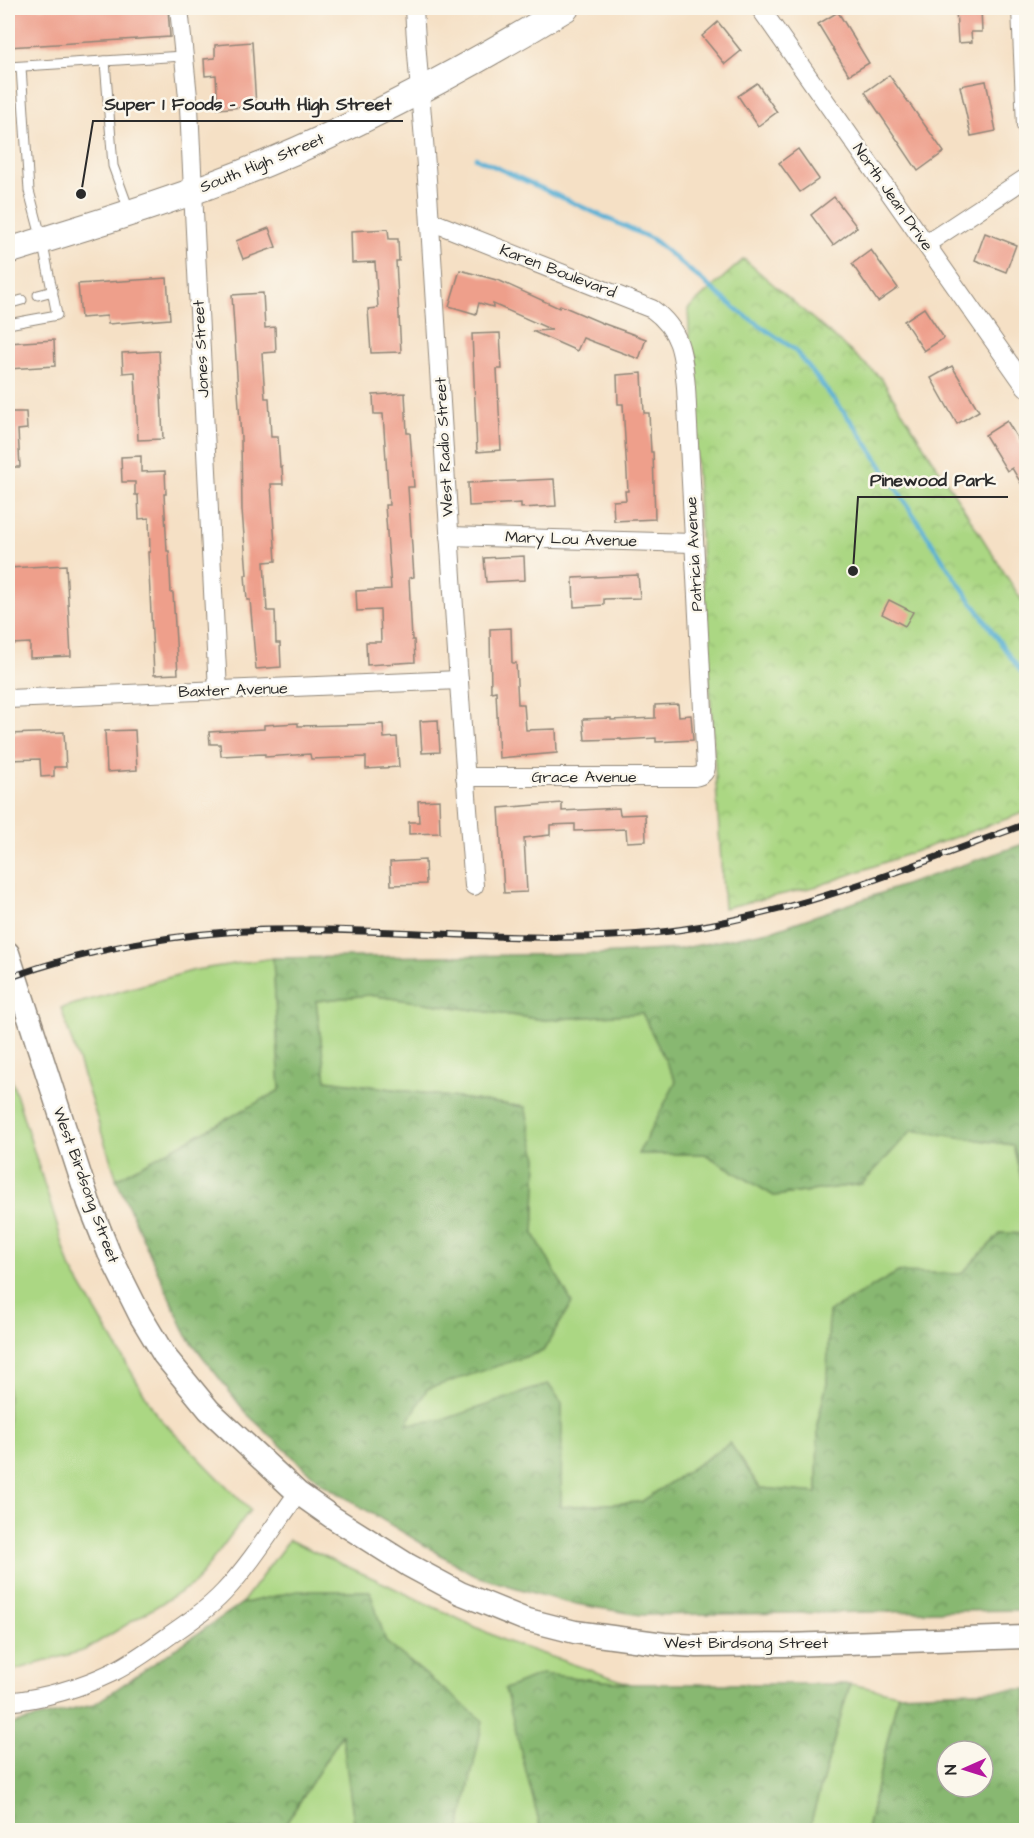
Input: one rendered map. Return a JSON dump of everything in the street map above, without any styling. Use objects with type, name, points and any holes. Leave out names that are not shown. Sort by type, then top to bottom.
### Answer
[{"type":"main road","name":"South High Street","points":[[8,251],[130,213],[266,164],[419,93],[566,8]]},
{"type":"street","name":"Jones Street","points":[[179,8],[189,106],[194,191],[218,691]]},
{"type":"street","name":"West Radio Street","points":[[414,8],[474,886]]},
{"type":"street","name":"North Jean Drive","points":[[760,8],[1026,387]]},
{"type":"street","points":[[1021,8],[1026,126]]},
{"type":"street","points":[[926,244],[1026,178]]},
{"type":"street","name":"Karen Boulevard","points":[[430,221],[648,306],[661,315],[675,334]]},
{"type":"street","name":"Patricia Avenue","points":[[675,334],[682,352],[686,387],[706,767],[703,774]]},
{"type":"street","name":"Mary Lou Avenue","points":[[449,536],[693,543]]},
{"type":"street","name":"Baxter Avenue","points":[[8,699],[459,680]]},
{"type":"street","name":"Grace Avenue","points":[[465,777],[694,777],[703,774]]},
{"type":"street","name":"West Birdsong Street","points":[[8,953],[89,1203],[118,1274],[164,1355],[208,1410],[298,1493],[375,1545],[460,1593],[524,1619],[575,1632],[664,1644],[708,1646],[1026,1637]]},
{"type":"street","points":[[8,1702],[44,1696],[98,1679],[123,1666],[179,1629],[210,1606],[230,1585],[298,1493]]},
{"type":"lane","points":[[8,68],[183,56]]},
{"type":"lane","points":[[105,61],[113,166],[130,213]]},
{"type":"lane","points":[[8,320],[57,315],[30,191],[21,67]]},
{"type":"lane","points":[[38,295],[53,291]]},
{"type":"lane","points":[[8,304],[22,300]]},
{"type":"green space","points":[[744,259],[881,378],[1026,607],[1026,812],[818,886],[724,908],[688,309]]},
{"type":"green space","points":[[1026,843],[1026,1197],[1013,1145],[912,1130],[862,1184],[774,1196],[705,1154],[638,1154],[676,1082],[642,1013],[545,1020],[369,995],[316,1001],[326,1080],[525,1107],[537,1158],[534,1234],[572,1303],[543,1351],[427,1389],[407,1424],[446,1419],[548,1384],[562,1403],[561,1507],[641,1502],[730,1443],[760,1488],[817,1493],[818,1421],[827,1383],[829,1312],[898,1272],[961,1274],[1001,1233],[1026,1234],[1026,1610],[640,1615],[565,1602],[476,1576],[321,1483],[246,1413],[187,1336],[116,1179],[280,1090],[273,958],[600,954],[679,949],[774,930]]},
{"type":"green space","points":[[273,958],[280,1090],[118,1183],[61,1008],[195,970]]},
{"type":"green space","points":[[368,995],[545,1020],[642,1013],[676,1082],[638,1154],[705,1154],[774,1196],[862,1184],[912,1130],[1013,1145],[1026,1197],[1026,1234],[1001,1233],[961,1274],[898,1272],[829,1312],[827,1383],[818,1421],[817,1493],[760,1488],[730,1443],[641,1502],[561,1507],[562,1403],[548,1384],[446,1419],[406,1425],[427,1389],[543,1351],[572,1303],[534,1234],[537,1158],[525,1107],[326,1080],[316,1001]]},
{"type":"green space","points":[[8,1068],[70,1267],[156,1414],[250,1510],[195,1583],[85,1650],[8,1672]]},
{"type":"green space","points":[[289,1540],[505,1641],[631,1684],[542,1674],[506,1689],[541,1830],[457,1830],[460,1828],[482,1721],[385,1642],[370,1591],[293,1592],[241,1604]]},
{"type":"green space","points":[[297,1591],[370,1591],[386,1642],[483,1721],[460,1828],[457,1830],[355,1830],[342,1734],[282,1830],[8,1830],[8,1725],[93,1705],[241,1604]]},
{"type":"green space","points":[[542,1674],[631,1684],[850,1684],[810,1830],[541,1830],[505,1689]]},
{"type":"green space","points":[[850,1684],[898,1694],[867,1830],[810,1830],[812,1818]]},
{"type":"green space","points":[[1026,1689],[1026,1830],[867,1830],[898,1694]]},
{"type":"green space","points":[[343,1733],[355,1830],[282,1830]]},
{"type":"building","points":[[8,8],[168,8],[170,37],[8,47]]},
{"type":"building","points":[[981,8],[982,32],[971,32],[972,42],[958,43],[956,9]]},
{"type":"building","points":[[838,12],[869,63],[849,75],[818,24]]},
{"type":"building","points":[[718,22],[741,51],[725,64],[702,36]]},
{"type":"building","points":[[252,42],[256,106],[218,109],[216,75],[205,76],[204,59],[215,58],[215,45]]},
{"type":"building","points":[[889,75],[944,152],[918,171],[865,92]]},
{"type":"building","points":[[986,81],[996,131],[971,136],[960,86]]},
{"type":"building","points":[[757,83],[777,112],[758,126],[738,96]]},
{"type":"building","points":[[798,149],[819,179],[800,192],[779,163]]},
{"type":"building","points":[[834,197],[857,227],[833,245],[811,215]]},
{"type":"building","points":[[269,228],[276,247],[243,259],[236,241]]},
{"type":"building","points":[[388,229],[389,239],[398,239],[399,261],[396,261],[401,352],[371,353],[368,309],[378,308],[375,262],[352,263],[351,231]]},
{"type":"building","points":[[985,233],[1016,245],[1006,272],[975,260]]},
{"type":"building","points":[[871,250],[898,288],[878,302],[852,264]]},
{"type":"building","points":[[460,270],[500,281],[559,308],[560,305],[646,339],[639,359],[583,338],[577,351],[532,331],[552,330],[493,304],[493,307],[479,303],[476,314],[449,306]]},
{"type":"building","points":[[167,278],[170,319],[108,324],[107,316],[81,318],[78,284]]},
{"type":"building","points":[[263,293],[265,328],[275,327],[276,352],[262,353],[265,398],[269,398],[271,437],[278,437],[283,484],[271,484],[276,561],[264,562],[267,611],[275,611],[276,643],[280,643],[281,667],[256,669],[250,600],[247,600],[245,575],[247,575],[242,510],[241,439],[232,295]]},
{"type":"building","points":[[924,308],[944,338],[924,351],[904,321]]},
{"type":"building","points":[[500,333],[502,369],[497,369],[501,450],[477,452],[472,334]]},
{"type":"building","points":[[54,340],[55,366],[8,369],[8,343]]},
{"type":"building","points":[[159,351],[163,439],[138,440],[135,372],[123,373],[122,353]]},
{"type":"building","points":[[952,366],[979,411],[957,424],[931,378]]},
{"type":"building","points":[[642,373],[644,413],[649,413],[651,452],[653,452],[655,519],[614,521],[613,501],[626,500],[625,491],[628,491],[623,404],[618,404],[617,375]]},
{"type":"building","points":[[405,393],[407,433],[410,433],[414,487],[408,487],[414,577],[409,578],[415,662],[367,665],[366,642],[381,642],[380,610],[357,611],[356,591],[391,589],[385,505],[389,505],[383,414],[374,414],[373,395]]},
{"type":"building","points":[[8,412],[26,412],[27,429],[18,430],[20,467],[8,467]]},
{"type":"building","points":[[1007,421],[1026,453],[1026,492],[1012,468],[1007,471],[985,435]]},
{"type":"building","points":[[141,456],[141,472],[165,471],[167,551],[169,551],[171,593],[173,593],[178,674],[154,675],[148,552],[150,552],[149,518],[139,519],[135,482],[122,482],[121,457]]},
{"type":"building","points":[[554,479],[556,506],[521,508],[521,503],[469,506],[468,483]]},
{"type":"building","points":[[524,556],[525,580],[486,582],[484,558]]},
{"type":"building","points":[[66,565],[71,656],[30,658],[30,643],[11,644],[10,619],[8,619],[8,568]]},
{"type":"building","points":[[638,575],[640,598],[604,599],[604,605],[574,607],[573,578]]},
{"type":"building","points":[[889,600],[913,612],[905,626],[882,614]]},
{"type":"building","points":[[511,628],[512,663],[516,663],[518,704],[524,704],[526,730],[556,729],[557,753],[499,758],[496,691],[491,692],[490,629]]},
{"type":"building","points":[[678,704],[679,716],[691,715],[693,740],[656,742],[656,738],[585,740],[583,719],[655,718],[655,705]]},
{"type":"building","points":[[438,720],[440,752],[422,753],[420,721]]},
{"type":"building","points":[[298,723],[298,726],[383,724],[384,738],[397,737],[399,767],[366,769],[366,757],[311,759],[310,754],[265,757],[265,754],[221,756],[220,744],[210,744],[209,732],[264,729],[264,725]]},
{"type":"building","points":[[135,730],[137,770],[107,772],[105,731]]},
{"type":"building","points":[[64,732],[66,767],[54,767],[54,776],[41,777],[40,759],[8,760],[8,734]]},
{"type":"building","points":[[439,800],[440,833],[409,834],[409,822],[419,822],[418,801]]},
{"type":"building","points":[[562,803],[562,811],[619,808],[620,815],[645,814],[646,841],[627,842],[626,829],[575,831],[575,824],[550,825],[550,835],[524,838],[527,892],[504,893],[499,808]]},
{"type":"building","points":[[425,860],[426,884],[391,885],[390,862]]},
{"type":"waterway","points":[[476,158],[652,239],[740,312],[794,349],[858,430],[953,575],[1026,679]]},
{"type":"railway","points":[[8,978],[39,967],[104,950],[169,938],[236,931],[314,930],[585,937],[681,930],[732,920],[831,894],[1026,824]]},
{"type":"place","name":"Super 1 Foods - South High Street","points":[[81,194]]},
{"type":"place","name":"Pinewood Park","points":[[853,571]]}]
